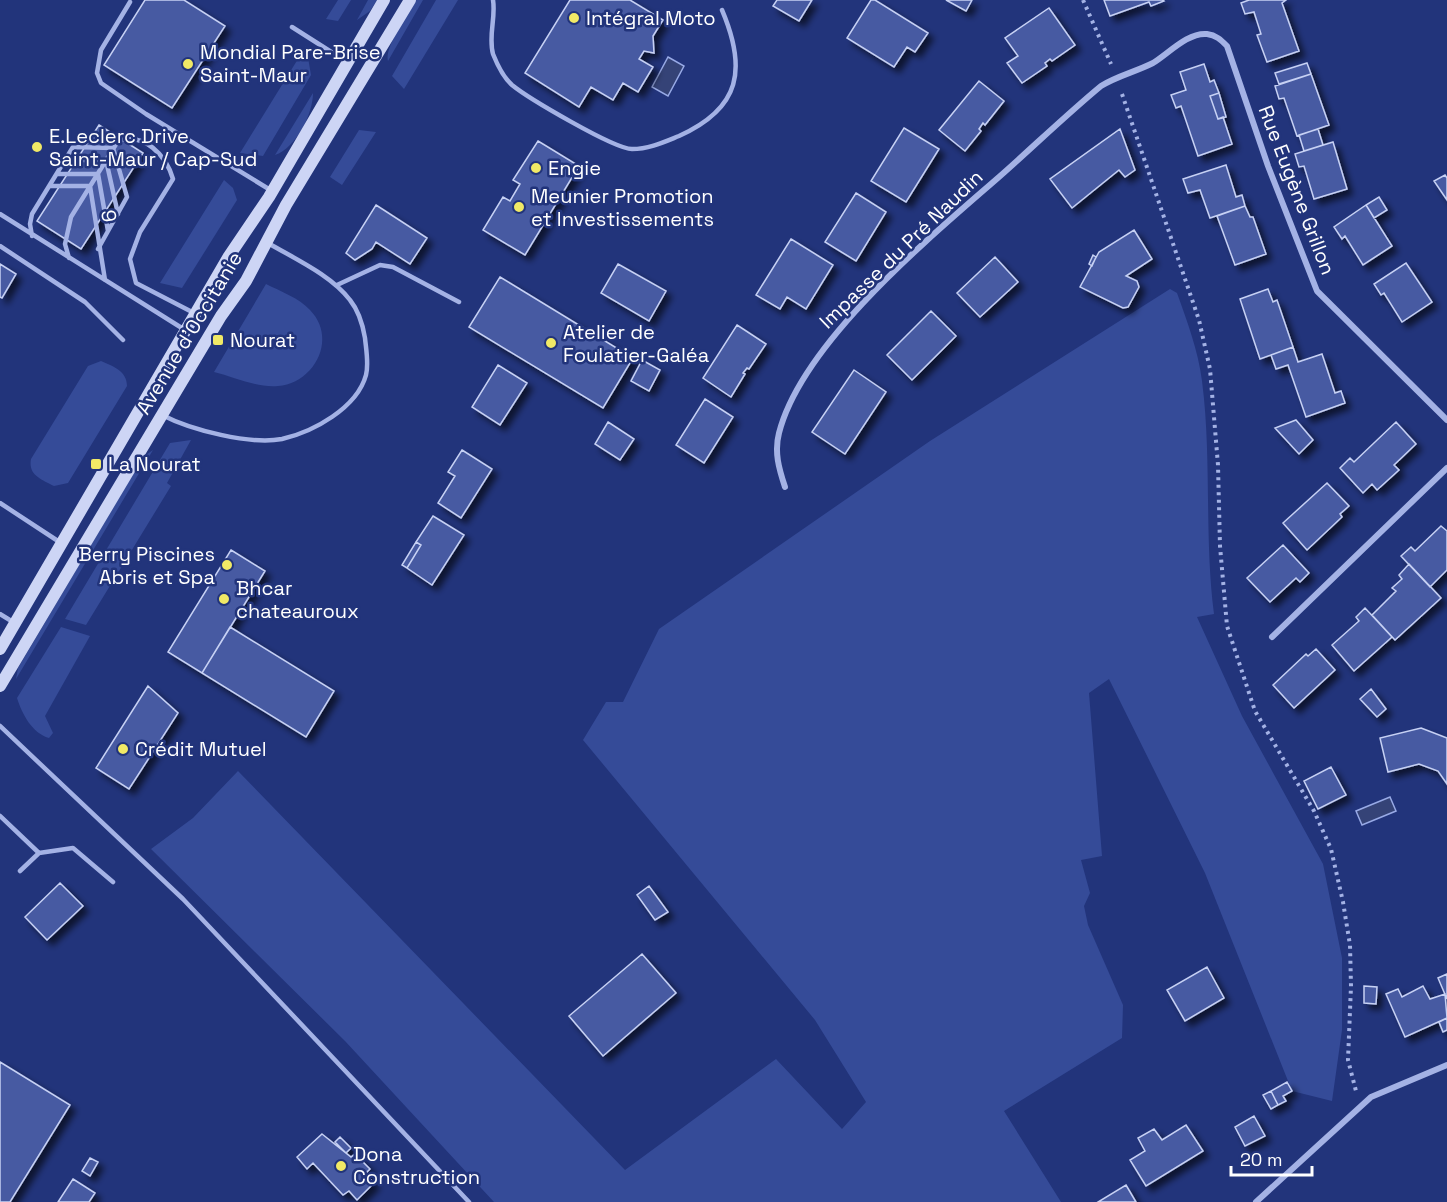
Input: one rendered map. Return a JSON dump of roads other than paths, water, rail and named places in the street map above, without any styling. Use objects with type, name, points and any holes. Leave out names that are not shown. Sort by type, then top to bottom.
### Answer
[{"type":"main road","name":"Avenue d'Occitanie","points":[[0,649],[230,256],[272,191],[384,0]]},
{"type":"main road","name":"Avenue d'Occitanie","points":[[0,686],[267,243],[286,205],[410,0]]},
{"type":"street","name":"Rue Eugène Grillon","points":[[1116,76],[1153,62],[1191,38],[1206,34],[1220,38],[1227,46],[1268,166],[1317,291],[1447,420]]},
{"type":"street","name":"Impasse du Pré Naudin","points":[[785,487],[777,460],[778,435],[789,406],[817,357],[855,312],[951,219],[1081,103],[1116,76]]},
{"type":"street","points":[[1272,637],[1447,468]]},
{"type":"street","points":[[1256,1202],[1371,1097],[1447,1065]]},
{"type":"lane","points":[[493,0],[491,41],[494,55],[511,84],[608,142],[631,149],[662,144],[697,128],[709,121],[725,102],[733,87],[738,61],[722,10]]},
{"type":"lane","points":[[130,2],[101,50],[97,73],[101,83],[146,114],[272,191]]},
{"type":"lane","points":[[292,27],[347,62]]},
{"type":"lane","points":[[69,258],[65,244],[67,227],[113,148],[118,141],[129,137],[160,153],[169,163],[173,178],[140,232],[130,259],[136,283],[197,314]]},
{"type":"lane","points":[[32,236],[30,224],[32,214],[74,147],[113,148]]},
{"type":"lane","points":[[98,249],[127,197],[113,148]]},
{"type":"lane","points":[[65,160],[106,160]]},
{"type":"lane","points":[[106,160],[118,214]]},
{"type":"lane","points":[[58,174],[98,174]]},
{"type":"lane","points":[[98,174],[108,231]]},
{"type":"lane","points":[[50,186],[90,186]]},
{"type":"lane","name":"9","points":[[90,186],[98,249],[105,280]]},
{"type":"lane","points":[[0,214],[187,331]]},
{"type":"lane","points":[[162,415],[177,422],[210,431],[247,438],[280,439],[310,430],[336,413],[356,394],[366,374],[367,351],[363,329],[351,302],[337,285],[267,243]]},
{"type":"lane","points":[[0,246],[85,302],[101,315],[123,340]]},
{"type":"lane","points":[[337,285],[380,265],[393,267],[459,302]]},
{"type":"lane","points":[[0,503],[61,543]]},
{"type":"lane","points":[[0,614],[15,624]]},
{"type":"lane","points":[[0,726],[183,899],[469,1202]]},
{"type":"lane","points":[[0,816],[39,853]]},
{"type":"lane","points":[[20,871],[39,853],[73,848],[113,882]]},
{"type":"place","name":"Intégral Moto","points":[[574,18]]},
{"type":"place","name":"Mondial Pare-Brise Saint-Maur","points":[[188,64]]},
{"type":"place","name":"E.Leclerc Drive Saint-Maur / Cap-Sud","points":[[37,147]]},
{"type":"place","name":"Engie","points":[[536,168]]},
{"type":"place","name":"Meunier Promotion et Investissements","points":[[519,207]]},
{"type":"place","name":"Nourat","points":[[218,340]]},
{"type":"place","name":"Atelier de Foulatier-Galéa","points":[[551,343]]},
{"type":"place","name":"La Nourat","points":[[96,464]]},
{"type":"place","name":"Berry Piscines Abris et Spa","points":[[227,565]]},
{"type":"place","name":"Bhcar chateauroux","points":[[224,599]]},
{"type":"place","name":"Crédit Mutuel","points":[[123,749]]},
{"type":"place","name":"Dona Construction","points":[[341,1166]]}]
